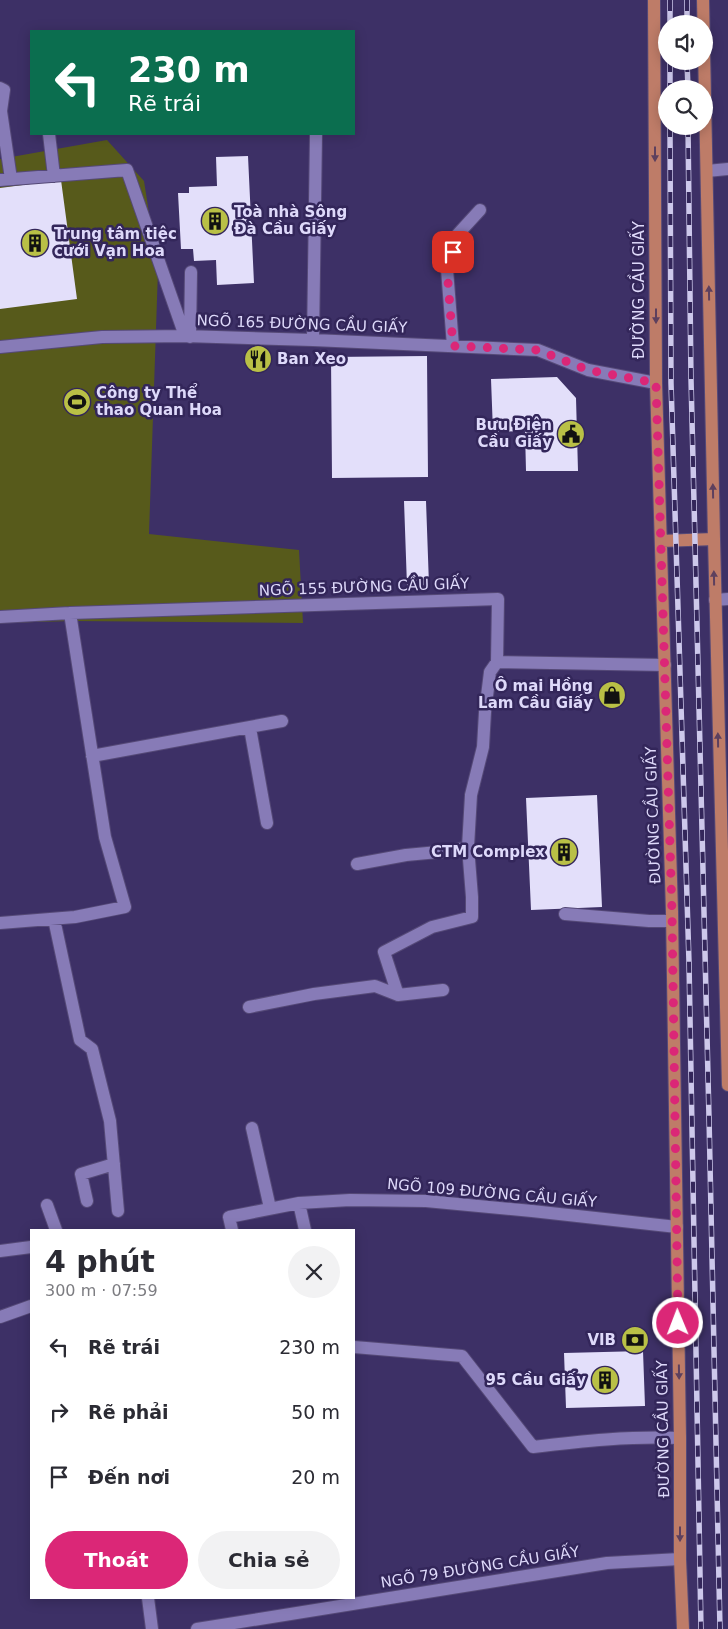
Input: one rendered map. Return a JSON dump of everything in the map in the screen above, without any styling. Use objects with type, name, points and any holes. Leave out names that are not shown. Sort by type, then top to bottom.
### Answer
[{"type":"main road","name":"ĐƯỜNG CẦU GIẤY","points":[[654,0],[656,383],[672,921],[680,1438],[680,1559],[683,1629]]},
{"type":"main road","points":[[703,0],[714,539],[722,600],[728,1085]]},
{"type":"main road","points":[[661,541],[714,539]]},
{"type":"street","points":[[0,88],[4,90],[1,111],[5,180]]},
{"type":"street","points":[[49,135],[54,176]]},
{"type":"street","points":[[313,340],[316,135]]},
{"type":"street","points":[[707,171],[728,169]]},
{"type":"street","name":"NGÕ 165 ĐƯỜNG CẦU GIẤY","points":[[5,180],[126,170],[188,337],[313,340],[538,350],[588,370],[656,383]]},
{"type":"street","points":[[453,346],[447,269],[458,234],[480,210]]},
{"type":"street","points":[[0,347],[102,337],[188,337],[191,272]]},
{"type":"street","name":"NGÕ 155 ĐƯỜNG CẦU GIẤY","points":[[0,617],[498,599],[497,662]]},
{"type":"street","points":[[0,923],[75,917],[125,907],[105,837],[70,613]]},
{"type":"street","points":[[398,995],[384,952],[432,927],[472,917],[468,847],[471,795],[483,747],[490,672],[497,662],[665,665]]},
{"type":"street","points":[[92,756],[282,721]]},
{"type":"street","points":[[250,728],[267,822]]},
{"type":"street","points":[[357,864],[468,847]]},
{"type":"street","points":[[565,914],[649,921],[672,921]]},
{"type":"street","points":[[54,918],[80,1040],[92,1049],[110,1121],[118,1211]]},
{"type":"street","points":[[248,1007],[314,994],[375,986],[398,995],[443,990]]},
{"type":"street","points":[[252,1128],[270,1208]]},
{"type":"street","points":[[88,1201],[81,1174],[114,1164]]},
{"type":"street","name":"NGÕ 109 ĐƯỜNG CẦU GIẤY","points":[[232,1229],[229,1217],[299,1203],[350,1200],[426,1201],[677,1227]]},
{"type":"street","points":[[299,1203],[305,1229]]},
{"type":"street","points":[[46,1205],[56,1229]]},
{"type":"street","points":[[0,1251],[30,1248]]},
{"type":"street","points":[[0,1317],[30,1306]]},
{"type":"street","points":[[355,1347],[462,1356],[533,1447],[660,1437],[680,1438]]},
{"type":"street","name":"NGÕ 79 ĐƯỜNG CẦU GIẤY","points":[[197,1629],[607,1563],[680,1559]]},
{"type":"street","points":[[148,1599],[152,1629]]},
{"type":"shaded area","name":"Công ty Thể thao Quan Hoa","points":[[107,140],[144,181],[158,270],[149,534],[299,550],[303,623],[72,621],[0,623],[0,159]]},
{"type":"building","name":"Toà nhà Sông Đà Cầu Giấy","points":[[248,156],[254,283],[217,285],[216,260],[194,261],[193,249],[181,249],[178,193],[189,193],[189,187],[217,186],[216,157]]},
{"type":"building","name":"Trung tâm tiệc cưới Vạn Hoa","points":[[61,180],[77,299],[0,309],[0,188]]},
{"type":"building","points":[[427,356],[428,477],[332,478],[331,357]]},
{"type":"building","points":[[557,377],[576,398],[578,471],[526,471],[525,431],[493,432],[491,379]]},
{"type":"building","points":[[404,501],[426,501],[429,585],[407,586]]},
{"type":"building","name":"CTM Complex","points":[[597,795],[602,907],[531,910],[526,798]]},
{"type":"building","name":"95 Cầu Giấy","points":[[643,1351],[645,1406],[566,1408],[564,1353]]},
{"type":"railway","points":[[670,0],[670,15]]},
{"type":"railway","points":[[687,0],[687,15]]},
{"type":"railway","points":[[670,70],[670,80]]},
{"type":"railway","points":[[687,70],[688,80]]},
{"type":"railway","points":[[670,135],[671,383],[689,962],[701,1629]]},
{"type":"railway","points":[[688,135],[691,379],[720,1629]]},
{"type":"place","name":"Toà nhà Sông Đà Cầu Giấy","points":[[215,221]]},
{"type":"place","name":"Trung tâm tiệc cưới Vạn Hoa","points":[[35,243]]},
{"type":"place","name":"Ban Xeo","points":[[258,359]]},
{"type":"place","name":"Công ty Thể thao Quan Hoa","points":[[77,402]]},
{"type":"place","name":"Bưu Điện Cầu Giấy","points":[[571,434]]},
{"type":"place","name":"Ô mai Hồng Lam Cầu Giấy","points":[[612,695]]},
{"type":"place","name":"CTM Complex","points":[[564,852]]},
{"type":"place","name":"VIB","points":[[635,1340]]},
{"type":"place","name":"95 Cầu Giấy","points":[[605,1380]]},
{"type":"route","points":[[453,252],[447,269],[453,346],[538,350],[588,370],[656,383],[672,912],[678,1323]]}]
